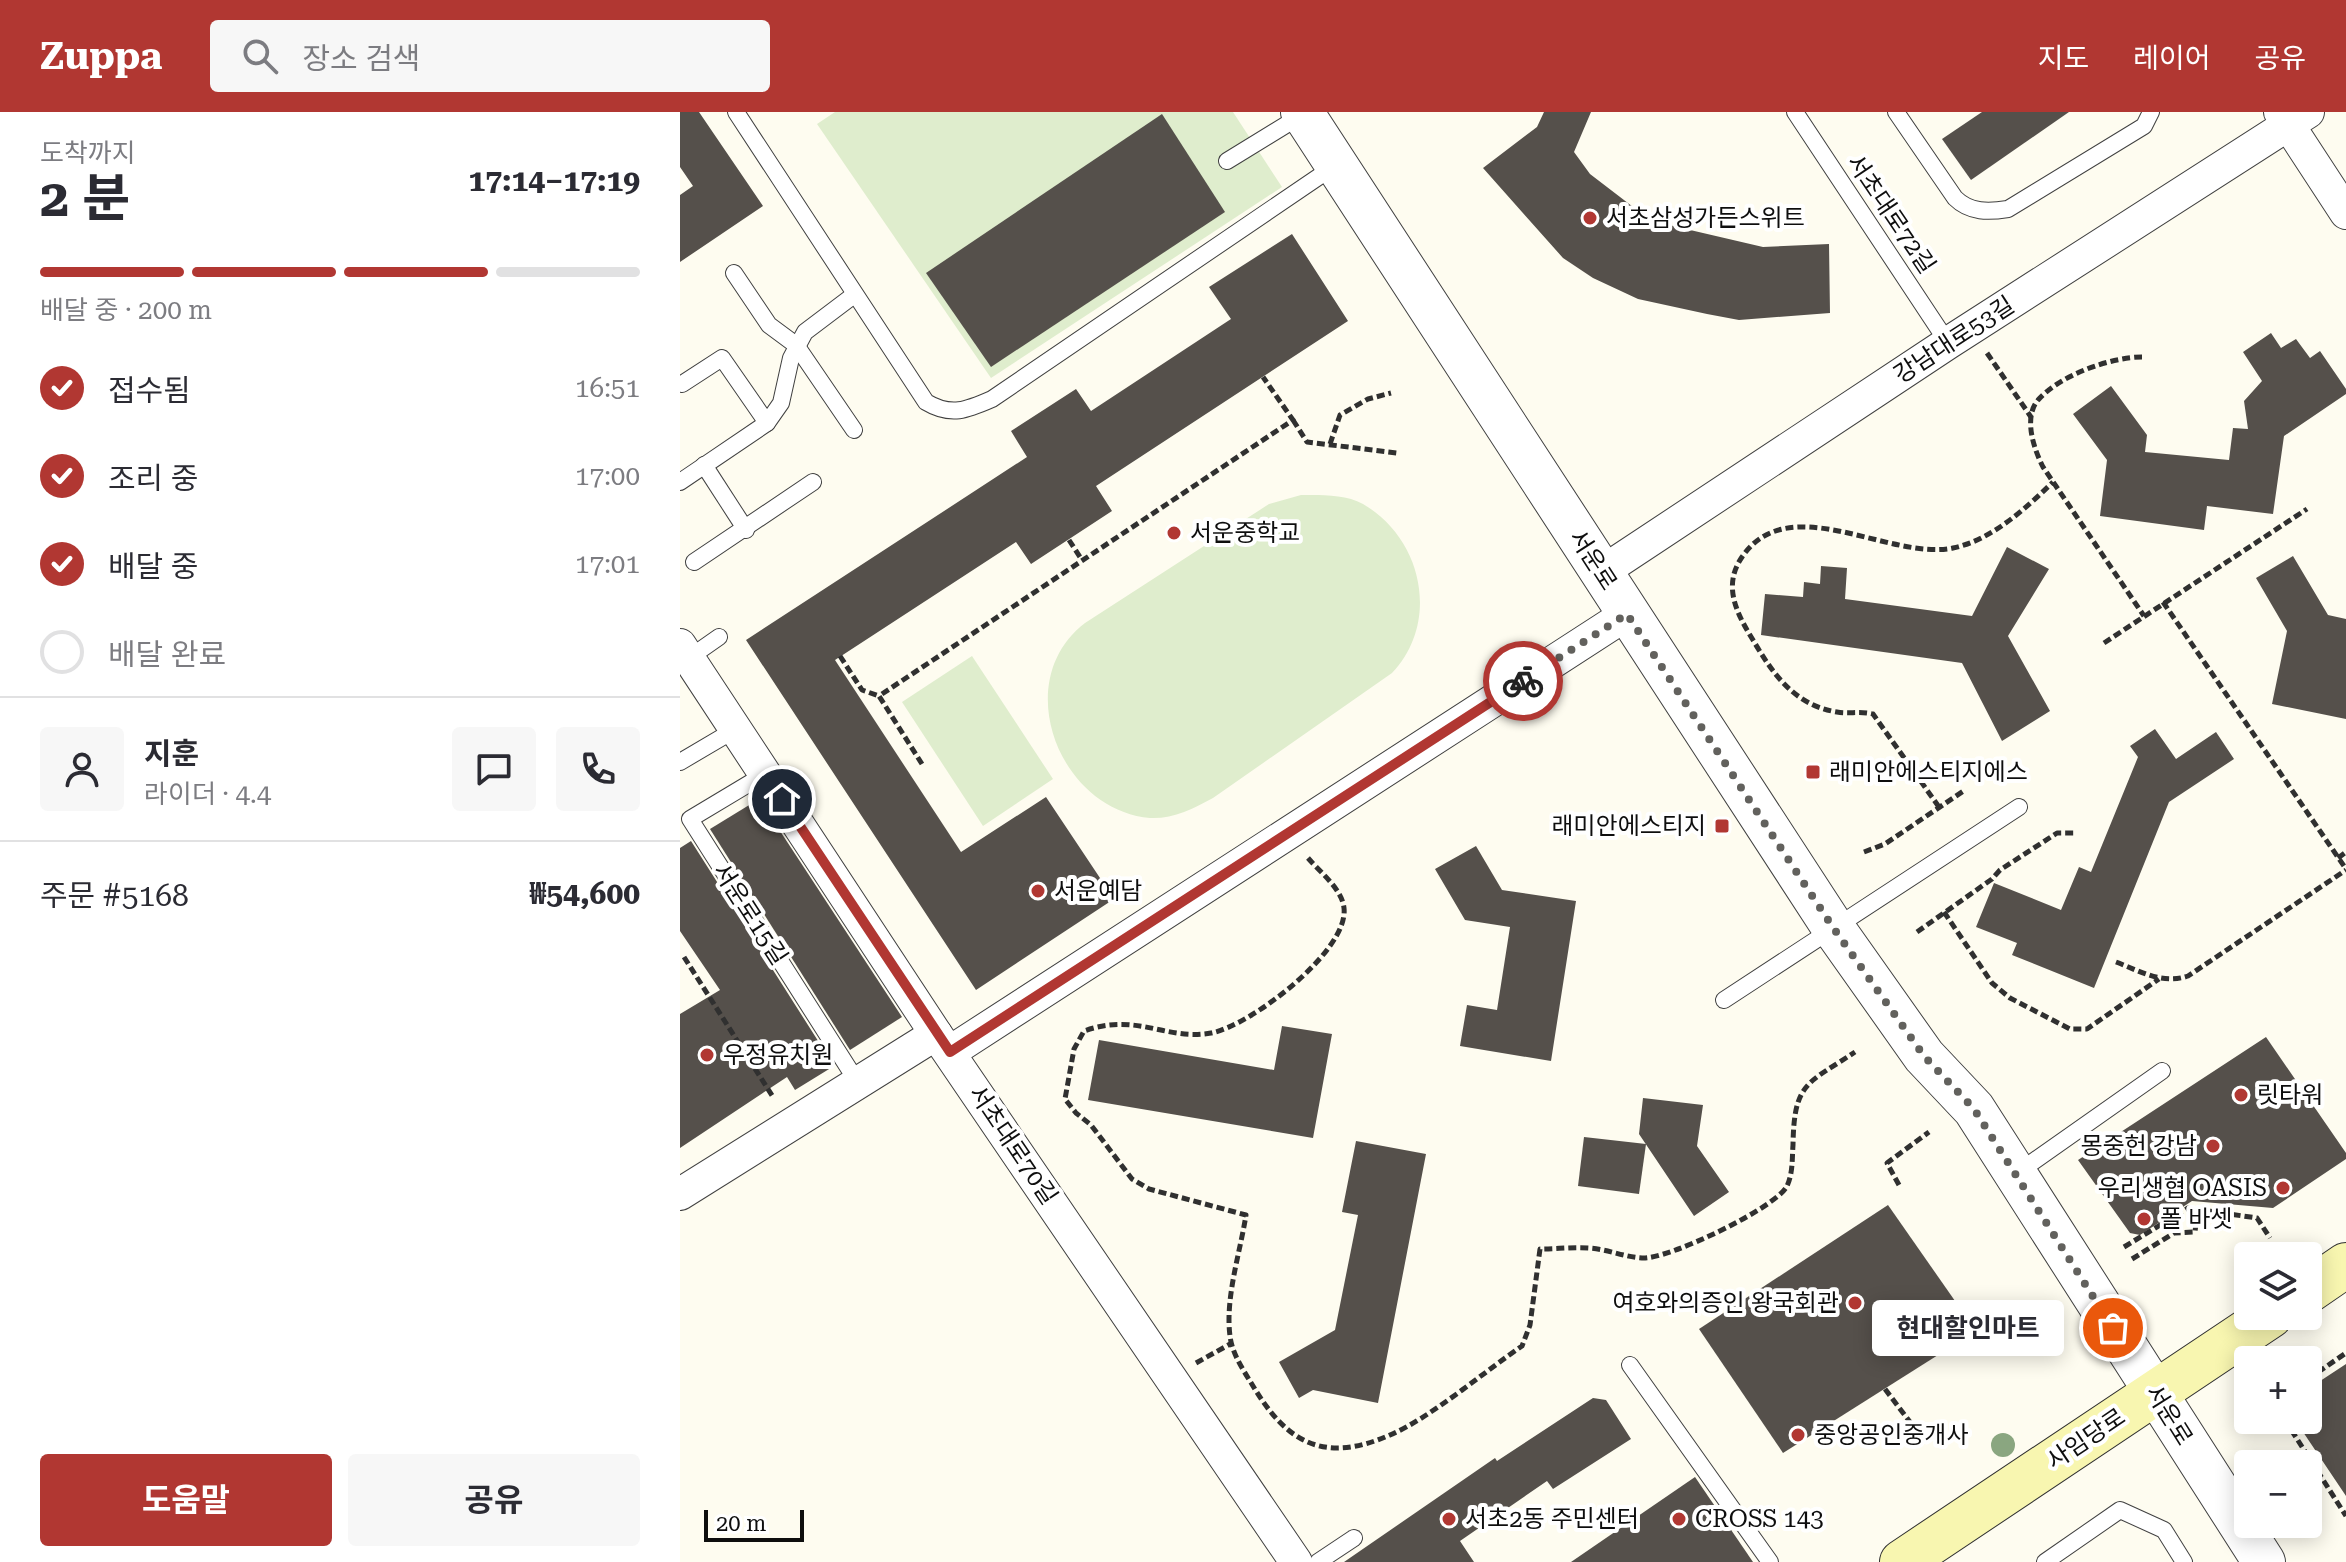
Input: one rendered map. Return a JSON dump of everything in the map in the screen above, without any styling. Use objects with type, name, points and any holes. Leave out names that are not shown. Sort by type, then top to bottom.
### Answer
[{"type":"main road","points":[[2322,1281],[2346,1265]]},
{"type":"main road","name":"사임당로","points":[[1902,1562],[2249,1330]]},
{"type":"street","name":"서운로","points":[[1302,113],[1832,926],[1924,1056],[1974,1109],[2264,1562]]},
{"type":"street","name":"강남대로53길","points":[[1602,572],[2292,116]]},
{"type":"street","points":[[2292,116],[2346,213]]},
{"type":"street","points":[[680,1194],[858,1083],[943,1043],[1627,614]]},
{"type":"street","name":"서초대로70길","points":[[684,651],[943,1043],[1296,1562]]},
{"type":"lane","points":[[736,112],[926,402],[960,412],[992,399],[1336,165]]},
{"type":"lane","name":"서초대로72길","points":[[1795,112],[1948,343]]},
{"type":"lane","points":[[1896,112],[1955,198],[1963,206],[1986,211],[2008,209],[2144,126],[2151,112]]},
{"type":"lane","points":[[1227,161],[1302,113]]},
{"type":"lane","points":[[734,273],[769,325],[796,345],[854,430]]},
{"type":"lane","points":[[680,482],[767,423],[781,403],[796,345],[805,332],[854,295]]},
{"type":"lane","points":[[682,384],[722,358],[767,423]]},
{"type":"lane","points":[[704,465],[746,530]]},
{"type":"lane","points":[[694,562],[746,530],[813,482]]},
{"type":"lane","points":[[684,651],[719,637]]},
{"type":"lane","points":[[680,762],[736,729]]},
{"type":"lane","name":"서운로15길","points":[[765,774],[690,819],[858,1083]]},
{"type":"lane","points":[[1724,1000],[1832,926],[2019,807]]},
{"type":"lane","points":[[2015,1174],[2162,1071]]},
{"type":"lane","points":[[1630,1365],[1770,1562]]},
{"type":"lane","points":[[2045,1562],[2120,1510],[2164,1530],[2184,1562]]},
{"type":"lane","points":[[1318,1562],[1354,1538]]},
{"type":"path","points":[[1984,349],[2031,418],[2036,453],[2053,482],[2144,616]]},
{"type":"path","points":[[2031,418],[2037,401],[2084,370],[2122,357],[2142,357]]},
{"type":"path","points":[[1263,377],[1307,442],[1397,453]]},
{"type":"path","points":[[1330,444],[1340,415],[1368,399],[1391,393]]},
{"type":"path","points":[[879,696],[1293,420]]},
{"type":"path","points":[[1939,807],[1873,714],[1825,709],[1777,681],[1736,613],[1732,583],[1737,564],[1761,536],[1798,525],[1926,549],[1952,548],[1998,527],[2053,482]]},
{"type":"path","points":[[2104,643],[2307,509]]},
{"type":"path","points":[[1069,540],[1082,560]]},
{"type":"path","points":[[2116,962],[2159,979],[2174,981],[2188,976],[2346,869],[2163,602]]},
{"type":"path","points":[[840,656],[862,690],[879,696],[922,764]]},
{"type":"path","points":[[1864,852],[1885,844],[1965,790]]},
{"type":"path","points":[[1917,932],[2057,833],[2076,833]]},
{"type":"path","points":[[2338,858],[2346,852]]},
{"type":"path","points":[[1307,858],[1338,891],[1344,907],[1342,928],[1331,949],[1263,1005],[1235,1024],[1213,1033],[1195,1034],[1108,1023],[1084,1031],[1074,1049],[1065,1099],[1091,1125],[1132,1179],[1149,1189],[1246,1215],[1231,1304],[1232,1343],[1240,1365],[1267,1410],[1288,1434],[1309,1444],[1335,1447],[1361,1445],[1391,1435],[1522,1346],[1530,1325],[1540,1249],[1588,1248],[1642,1258],[1660,1256],[1742,1219],[1786,1189],[1792,1167],[1794,1110],[1799,1093],[1816,1077],[1855,1052]]},
{"type":"path","points":[[1944,912],[1992,983],[2010,998],[2070,1029],[2087,1029],[2159,979]]},
{"type":"path","points":[[684,957],[791,1125]]},
{"type":"path","points":[[1899,1185],[1887,1163],[1929,1132]]},
{"type":"path","points":[[2124,1247],[2188,1208],[2257,1218],[2270,1238]]},
{"type":"path","points":[[2132,1259],[2174,1233],[2195,1232],[2196,1223]]},
{"type":"path","points":[[1192,1366],[1232,1343]]},
{"type":"path","points":[[2322,1369],[2346,1353]]},
{"type":"path","points":[[1885,1389],[1913,1426]]},
{"type":"path","points":[[2322,1478],[2346,1516]]},
{"type":"green space","points":[[835,112],[1233,112],[1282,187],[991,378],[817,124]]},
{"type":"green space","points":[[1301,495],[1349,498],[1363,504],[1383,519],[1399,537],[1411,559],[1418,582],[1420,606],[1416,629],[1407,652],[1392,673],[1213,798],[1167,817],[1150,818],[1118,810],[1091,792],[1069,768],[1055,739],[1048,708],[1050,677],[1062,648],[1085,623],[1269,504]]},
{"type":"green space","points":[[972,656],[1053,779],[983,826],[902,702]]},
{"type":"building","points":[[680,112],[699,112],[763,206],[680,262],[680,195],[693,186],[680,167]]},
{"type":"building","name":"서초삼성가든스위트","points":[[1544,112],[1591,112],[1574,152],[1590,174],[1637,210],[1673,226],[1763,247],[1829,244],[1830,313],[1739,320],[1707,314],[1638,299],[1593,278],[1563,258],[1483,168],[1537,127]]},
{"type":"building","points":[[1982,112],[2069,112],[1971,180],[1942,139]]},
{"type":"building","points":[[1162,114],[1225,212],[991,367],[926,273]]},
{"type":"building","points":[[1292,234],[1348,321],[1096,486],[1112,511],[1031,564],[1016,542],[835,660],[961,852],[1046,797],[1114,899],[976,990],[746,640],[1027,457],[1011,431],[1076,389],[1091,411],[1231,319],[1209,287]]},
{"type":"building","points":[[2271,333],[2281,348],[2296,339],[2310,358],[2320,351],[2346,389],[2346,394],[2284,436],[2273,514],[2207,506],[2204,530],[2100,516],[2107,460],[2073,414],[2111,386],[2147,435],[2145,452],[2229,460],[2233,428],[2248,429],[2244,401],[2262,381],[2243,352]]},
{"type":"building","points":[[2007,547],[2049,569],[2008,636],[2050,711],[2002,741],[1962,663],[1761,635],[1765,594],[1803,597],[1804,582],[1820,584],[1821,566],[1847,568],[1845,599],[1972,616]]},
{"type":"building","points":[[2293,556],[2328,615],[2346,619],[2346,719],[2272,704],[2287,631],[2256,578]]},
{"type":"building","points":[[2155,729],[2176,759],[2216,732],[2234,759],[2169,802],[2094,988],[2012,955],[2017,943],[1976,927],[1994,883],[2061,910],[2079,867],[2091,872],[2138,757],[2130,746]]},
{"type":"building","points":[[759,799],[902,1017],[850,1050],[710,829]]},
{"type":"building","points":[[691,841],[834,1066],[795,1090],[787,1077],[680,1148],[680,1014],[720,990],[680,931],[680,848]]},
{"type":"building","points":[[1476,846],[1502,890],[1576,901],[1551,1061],[1460,1046],[1467,1005],[1497,1010],[1510,927],[1465,920],[1435,869]]},
{"type":"building","points":[[1282,1026],[1332,1034],[1313,1138],[1088,1100],[1099,1040],[1274,1070]]},
{"type":"building","name":"릿타워","points":[[2266,1037],[2346,1153],[2346,1159],[2273,1208],[2192,1201],[2140,1235],[2130,1233],[2078,1160]]},
{"type":"building","points":[[1643,1098],[1703,1105],[1697,1146],[1729,1192],[1694,1216],[1639,1134]]},
{"type":"building","points":[[1584,1137],[1646,1144],[1639,1194],[1578,1186]]},
{"type":"building","points":[[1356,1141],[1426,1154],[1378,1403],[1313,1390],[1299,1398],[1279,1362],[1335,1330],[1358,1215],[1342,1212]]},
{"type":"building","points":[[1888,1205],[1976,1331],[1783,1453],[1699,1329]]},
{"type":"building","points":[[2346,1364],[2346,1496],[2322,1460],[2322,1450],[2315,1450],[2304,1434],[2322,1434],[2322,1380]]},
{"type":"building","points":[[1593,1398],[1606,1400],[1631,1439],[1553,1489],[1547,1481],[1460,1541],[1474,1562],[1344,1562],[1495,1458],[1497,1461]]},
{"type":"building","name":"CROSS 143","points":[[1695,1477],[1753,1562],[1571,1562]]},
{"type":"way so far","points":[[1523,681],[1627,614],[1832,926],[1924,1056],[1974,1109],[2113,1328]]},
{"type":"place","name":"서초삼성가든스위트","points":[[1590,218]]},
{"type":"place","name":"서운중학교","points":[[1174,533]]},
{"type":"place","name":"래미안에스티지에스","points":[[1813,772]]},
{"type":"place","name":"래미안에스티지","points":[[1722,826]]},
{"type":"place","name":"서운예담","points":[[1038,891]]},
{"type":"place","name":"우정유치원","points":[[707,1055]]},
{"type":"place","name":"릿타워","points":[[2241,1095]]},
{"type":"place","name":"몽중헌 강남","points":[[2213,1146]]},
{"type":"place","name":"우리생협 OASIS","points":[[2283,1188]]},
{"type":"place","name":"폴 바셋","points":[[2144,1219]]},
{"type":"place","name":"여호와의증인 왕국회관","points":[[1855,1303]]},
{"type":"place","name":"현대할인마트","points":[[2113,1328]]},
{"type":"place","name":"중앙공인중개사","points":[[1798,1435]]},
{"type":"place","name":"서초2동 주민센터","points":[[1449,1519]]},
{"type":"place","name":"CROSS 143","points":[[1679,1519]]},
{"type":"route","points":[[782,799],[950,1052],[1523,681]]}]
